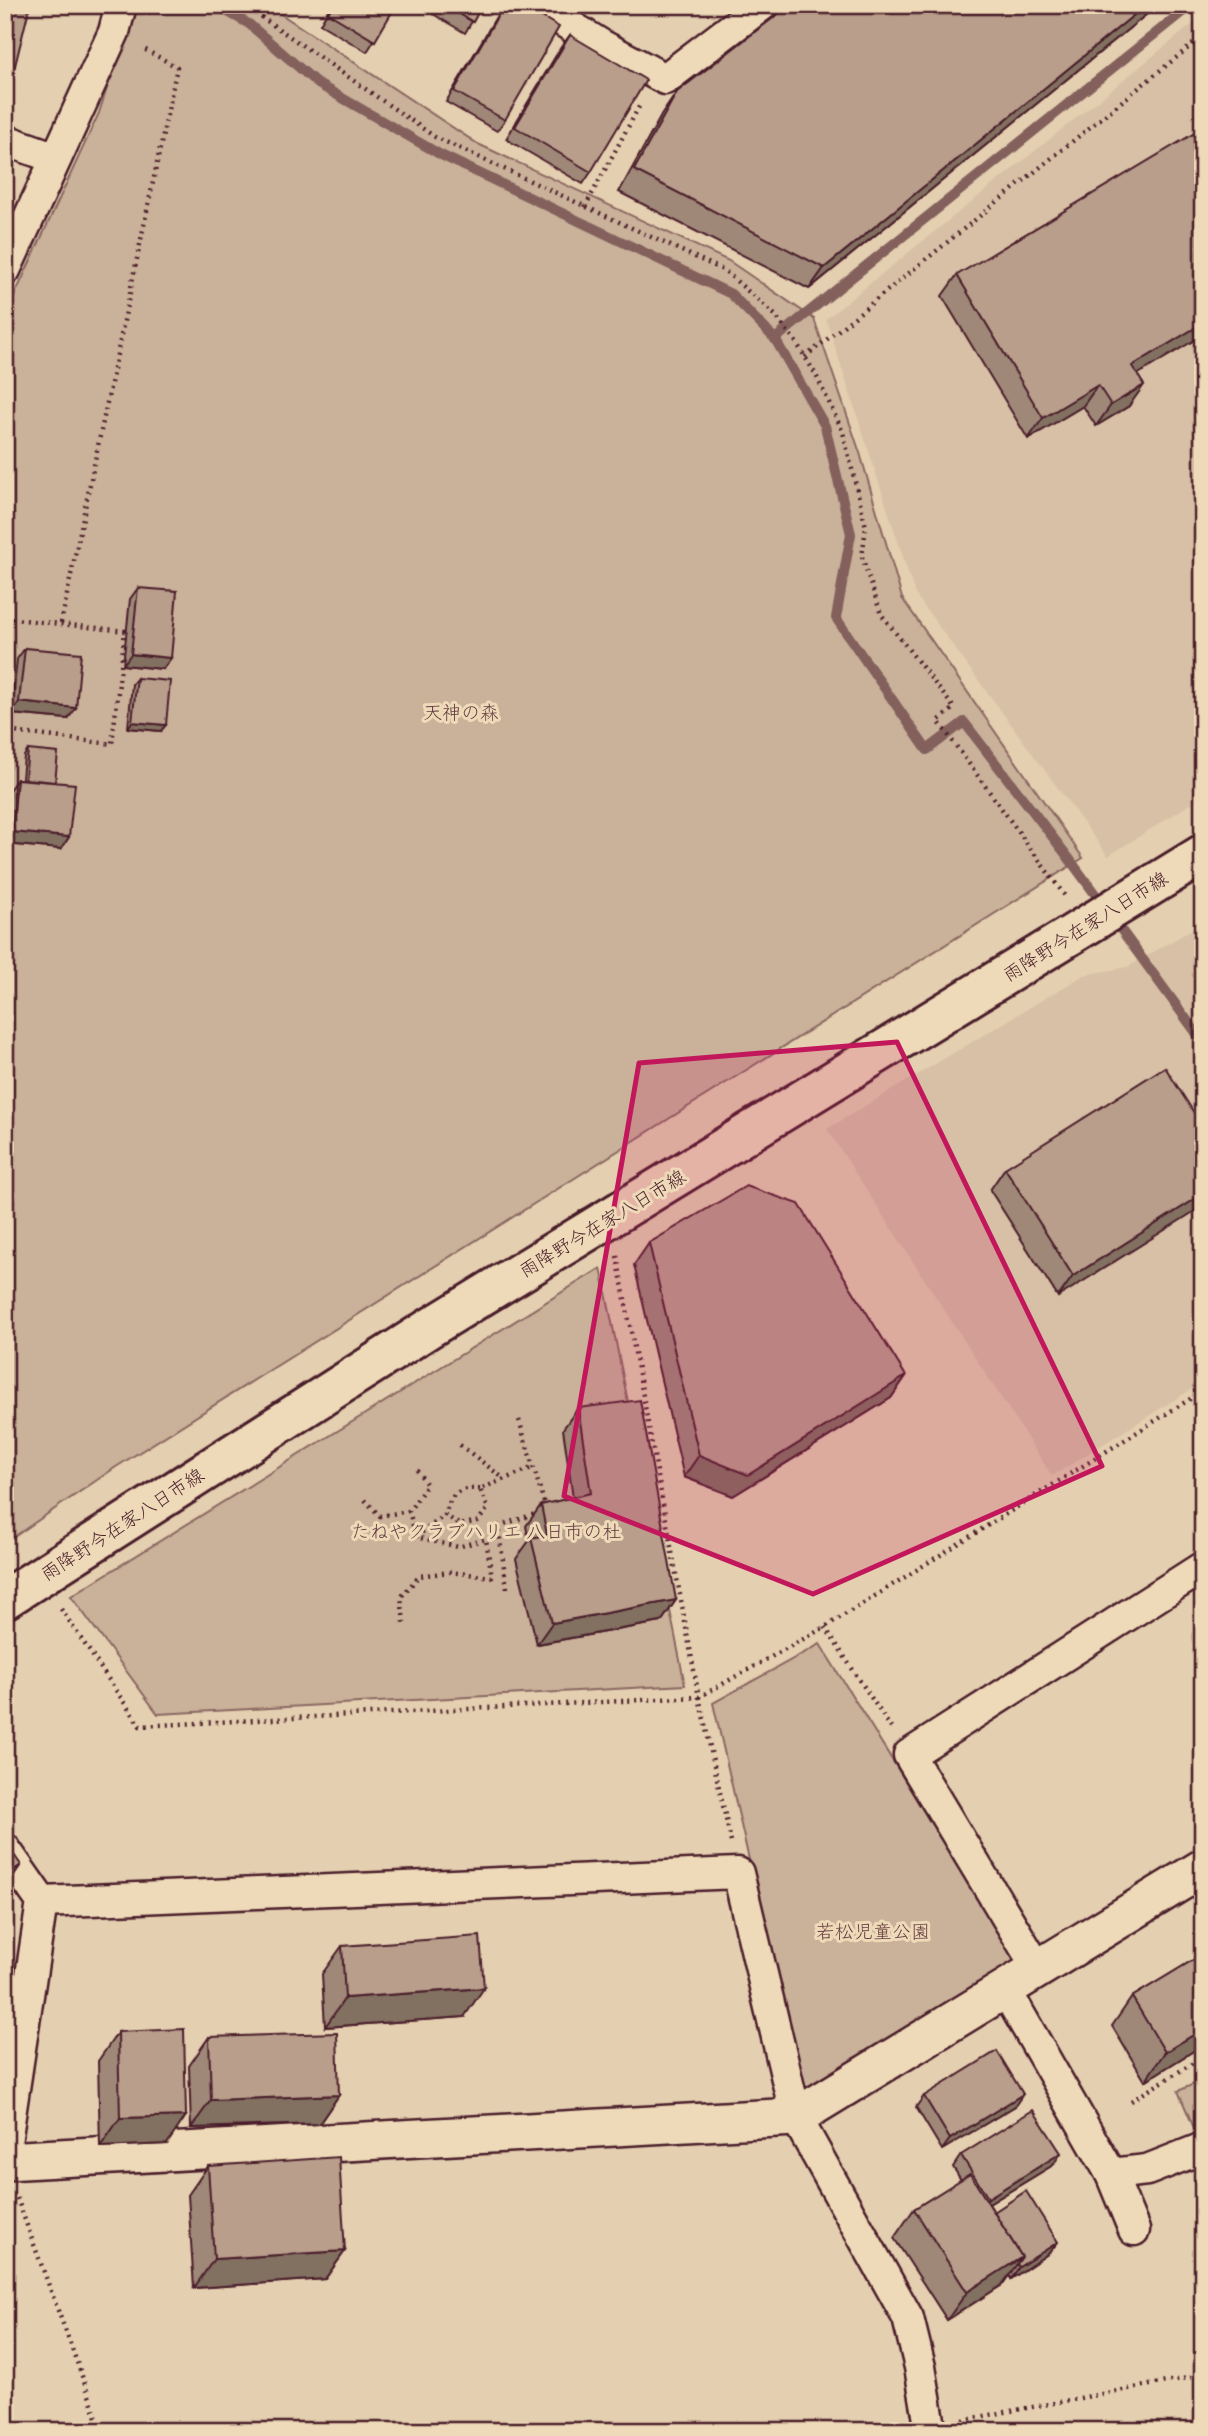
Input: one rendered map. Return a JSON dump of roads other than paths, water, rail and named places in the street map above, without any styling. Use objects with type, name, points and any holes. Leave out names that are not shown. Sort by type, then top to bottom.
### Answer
[{"type":"main road","name":"雨降野今在家八日市線","points":[[5,1599],[428,1329],[1203,854]]},
{"type":"street","points":[[537,5],[603,46],[665,79],[762,5]]},
{"type":"street","points":[[5,270],[118,19]]},
{"type":"street","points":[[5,140],[56,158]]},
{"type":"street","points":[[1038,1969],[909,1755],[1203,1567]]},
{"type":"street","points":[[5,1849],[42,1902],[5,2149]]},
{"type":"street","points":[[10,2176],[796,2117],[1203,1868]]},
{"type":"street","points":[[42,1902],[738,1873],[796,2117],[908,2318],[930,2426]]},
{"type":"street","points":[[1005,1989],[1111,2174],[1134,2230]]},
{"type":"street","points":[[1111,2174],[1147,2170],[1203,2148]]},
{"type":"waterway","points":[[215,5],[249,24],[318,84],[441,155],[731,294],[775,339],[825,426],[851,534],[836,618],[927,750],[964,722],[1068,857],[1203,1042]]},
{"type":"waterway","points":[[775,339],[1191,5]]},
{"type":"park label","name":"天神の森","points":[[461,712]]},
{"type":"park label","name":"たねやクラブハリエ 八日市の杜","points":[[486,1531]]},
{"type":"park label","name":"若松児童公園","points":[[873,1931]]}]
